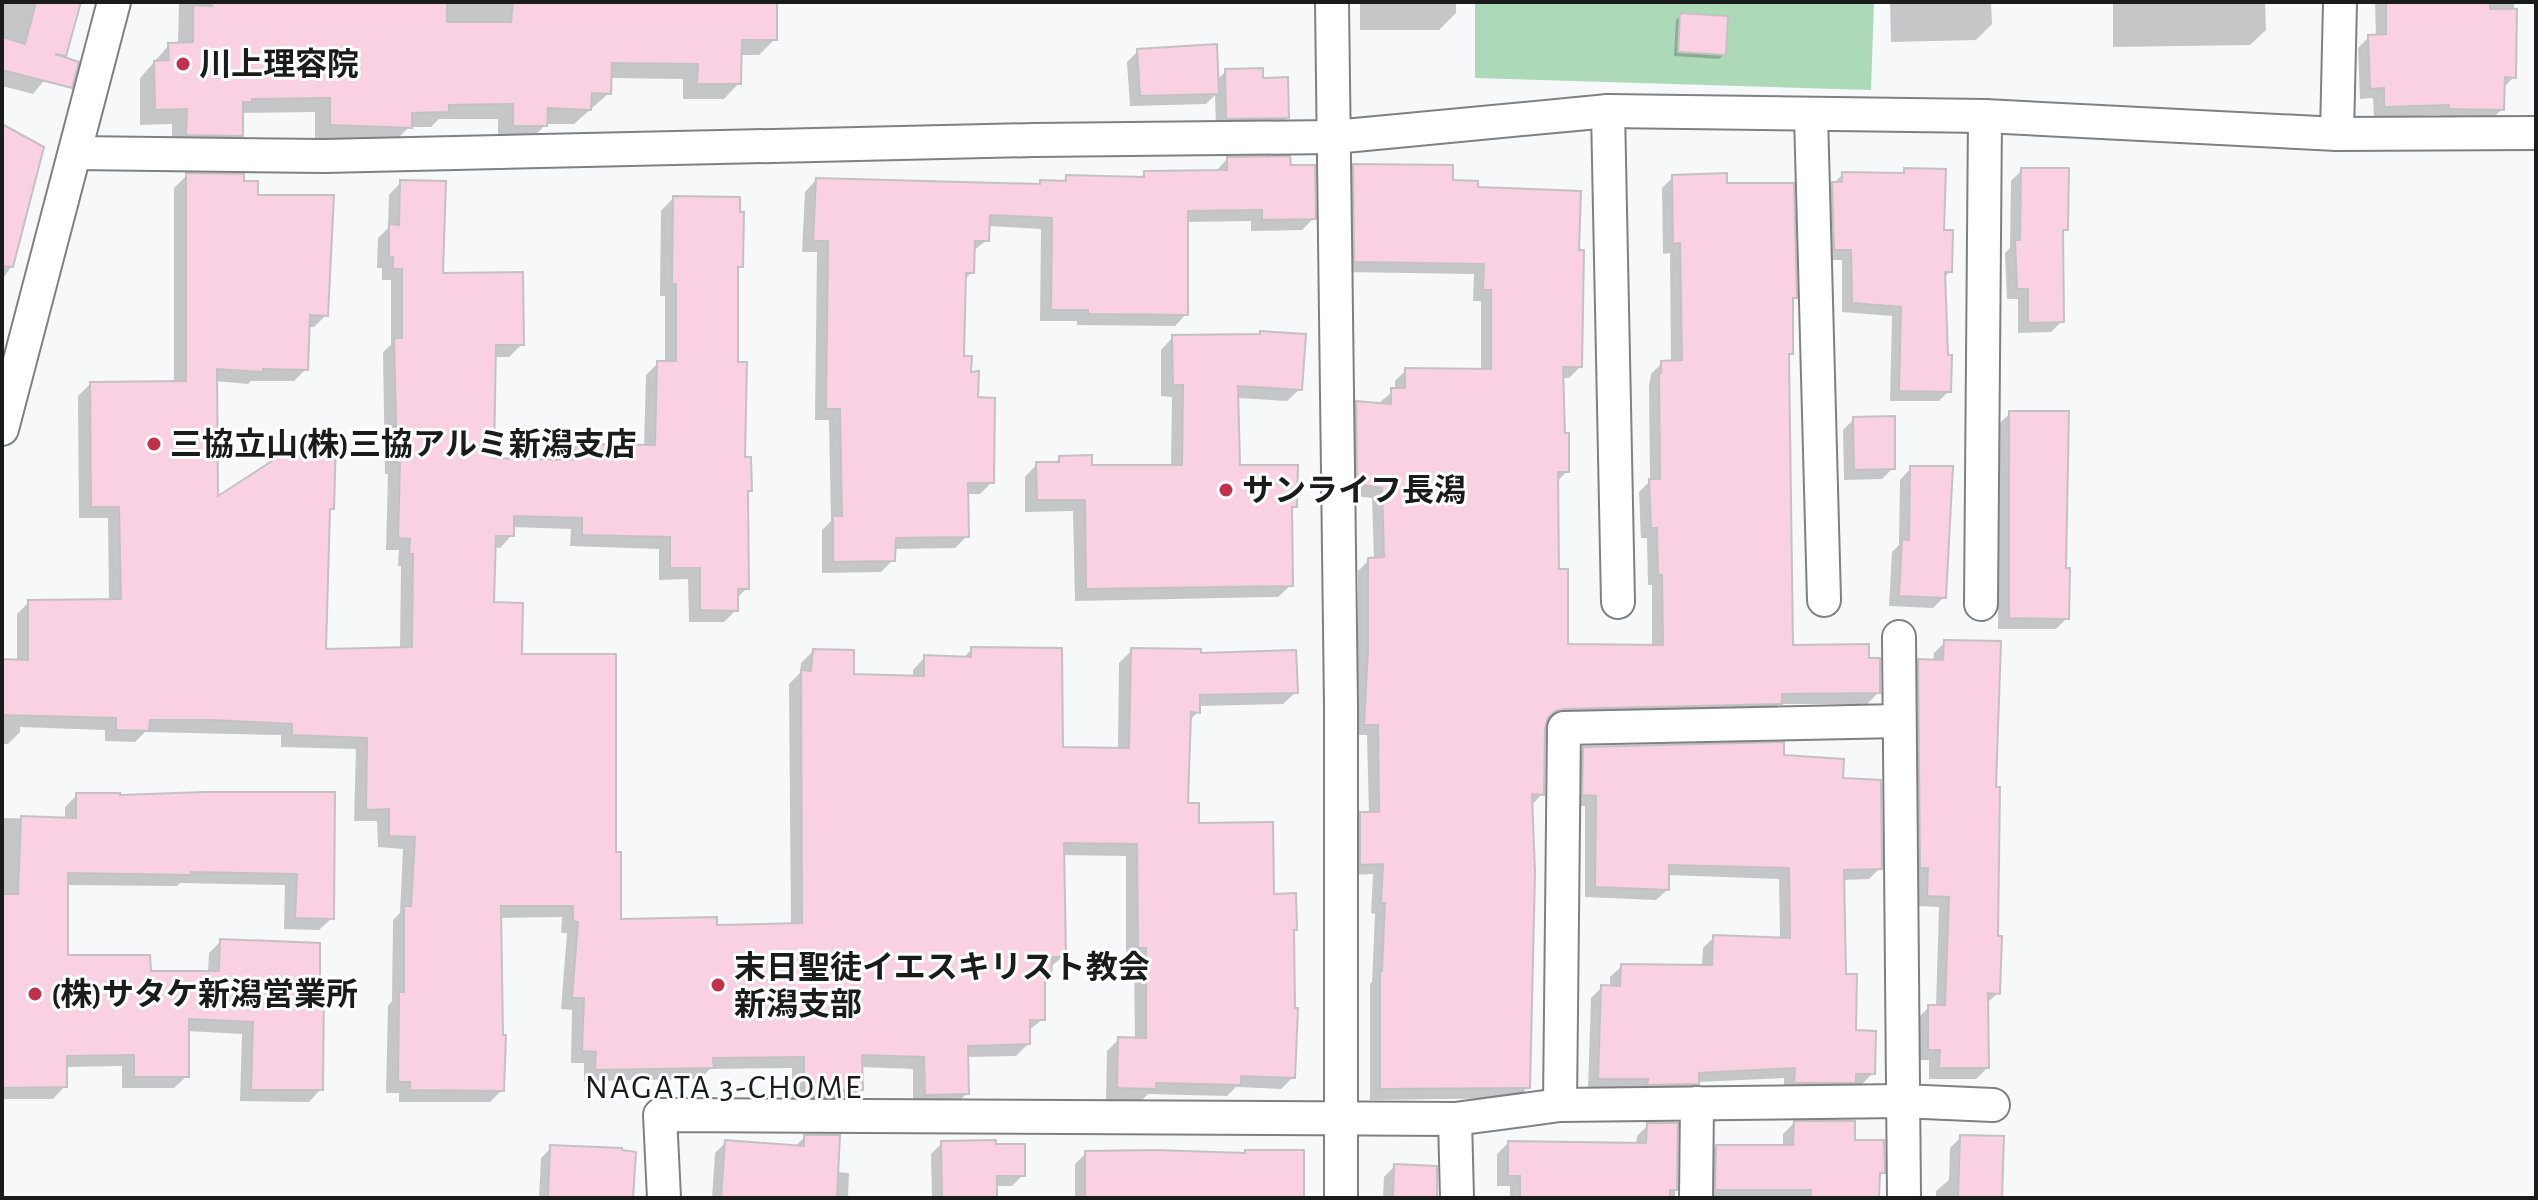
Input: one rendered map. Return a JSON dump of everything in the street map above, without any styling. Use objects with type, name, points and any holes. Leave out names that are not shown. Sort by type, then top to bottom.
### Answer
[{"type":"street","points":[[2,429],[114,2]]},
{"type":"street","points":[[1332,2],[1341,706],[1341,1198]]},
{"type":"street","points":[[2337,134],[2340,2]]},
{"type":"street","points":[[76,153],[324,156],[1034,140],[1334,137],[1608,111],[1985,116],[2337,134],[2536,133]]},
{"type":"street","points":[[1608,111],[1618,602]]},
{"type":"street","points":[[1811,115],[1824,600]]},
{"type":"street","points":[[1981,604],[1985,116]]},
{"type":"street","points":[[1899,637],[1904,1198]]},
{"type":"street","points":[[1560,1105],[1564,728],[1899,721]]},
{"type":"street","points":[[664,1198],[660,1115],[1455,1119],[1560,1105],[1901,1101],[1993,1105]]},
{"type":"street","points":[[1696,1198],[1697,1103]]},
{"type":"street","points":[[1455,1119],[1457,1198]]},
{"type":"green space","points":[[1475,2],[1874,2],[1871,90],[1475,78]]},
{"type":"building","points":[[36,2],[81,2],[66,56],[55,54],[79,62],[72,88],[2,70],[2,37],[25,44]]},
{"type":"building","points":[[211,2],[447,2],[447,22],[511,22],[513,2],[777,2],[777,40],[742,40],[741,84],[697,84],[698,64],[612,63],[611,94],[592,93],[591,110],[548,108],[547,126],[513,126],[513,104],[449,105],[449,112],[412,113],[412,128],[330,125],[330,98],[252,99],[252,102],[243,102],[243,136],[186,135],[187,109],[155,110],[154,61],[169,60],[168,43],[193,42],[193,5],[212,6]]},
{"type":"building","points":[[2386,2],[2490,2],[2490,9],[2517,9],[2516,78],[2505,77],[2504,110],[2449,109],[2449,105],[2384,107],[2384,88],[2370,89],[2368,35],[2386,34]]},
{"type":"building","points":[[1680,13],[1728,16],[1726,55],[1678,52]]},
{"type":"building","points":[[1217,44],[1219,94],[1140,96],[1137,49]]},
{"type":"building","points":[[1263,68],[1263,78],[1288,77],[1289,118],[1226,119],[1225,69]]},
{"type":"building","points":[[2,124],[44,147],[13,267],[2,266]]},
{"type":"building","points":[[1290,156],[1291,165],[1315,165],[1316,219],[1262,220],[1262,210],[1188,211],[1188,315],[1088,314],[1088,310],[1051,310],[1052,218],[990,215],[989,241],[975,241],[974,273],[966,273],[964,356],[972,356],[971,372],[979,371],[978,397],[995,398],[994,483],[968,483],[969,537],[896,538],[895,561],[833,562],[833,516],[842,516],[840,409],[826,409],[828,241],[813,241],[816,178],[1040,184],[1040,180],[1066,181],[1066,175],[1144,177],[1144,171],[1227,170],[1227,157]]},
{"type":"building","points":[[1353,164],[1453,165],[1453,180],[1478,181],[1478,187],[1581,191],[1579,250],[1584,250],[1582,367],[1563,367],[1569,472],[1558,472],[1559,569],[1568,569],[1568,644],[1663,645],[1662,575],[1658,575],[1657,528],[1651,528],[1649,479],[1660,479],[1661,361],[1682,360],[1680,243],[1673,244],[1672,175],[1727,173],[1727,183],[1794,183],[1797,298],[1793,298],[1793,354],[1789,354],[1793,645],[1869,644],[1869,658],[1880,658],[1880,693],[1782,694],[1782,704],[1564,709],[1555,711],[1548,718],[1545,728],[1544,795],[1532,794],[1535,872],[1530,1088],[1380,1089],[1380,971],[1385,903],[1381,903],[1383,864],[1360,865],[1360,812],[1379,812],[1378,725],[1364,725],[1368,558],[1384,557],[1382,488],[1357,484],[1356,401],[1391,404],[1391,388],[1405,388],[1405,368],[1491,369],[1491,290],[1483,290],[1484,264],[1354,262]]},
{"type":"building","points":[[1904,168],[1946,169],[1944,230],[1953,230],[1952,272],[1945,272],[1948,355],[1952,355],[1951,392],[1899,391],[1901,307],[1852,303],[1851,250],[1834,250],[1832,182],[1842,182],[1842,172],[1904,173]]},
{"type":"building","points":[[2021,168],[2069,168],[2068,230],[2063,230],[2064,322],[2028,323],[2028,289],[2017,289],[2015,240],[2020,240]]},
{"type":"building","points":[[186,173],[244,174],[244,181],[258,181],[258,195],[334,195],[328,316],[310,315],[308,370],[263,369],[263,372],[217,369],[218,496],[312,435],[336,440],[334,509],[330,509],[326,649],[412,647],[413,554],[409,554],[410,539],[398,538],[400,463],[397,463],[394,338],[402,338],[402,269],[393,269],[393,257],[389,257],[389,224],[399,225],[400,180],[446,181],[443,273],[523,272],[524,345],[496,345],[494,458],[575,460],[576,444],[655,445],[657,361],[676,361],[676,284],[672,284],[673,196],[740,197],[740,212],[744,212],[743,267],[738,267],[738,362],[747,362],[745,457],[751,457],[752,491],[748,491],[749,589],[738,589],[738,611],[700,610],[700,568],[670,568],[670,537],[582,535],[582,518],[514,516],[514,536],[496,536],[494,602],[523,603],[522,654],[616,654],[616,852],[621,852],[621,919],[717,917],[717,925],[802,923],[801,670],[811,671],[813,649],[854,650],[854,674],[924,676],[924,655],[971,657],[971,647],[1062,648],[1063,747],[1129,748],[1131,648],[1201,649],[1201,653],[1296,650],[1298,693],[1200,695],[1200,713],[1191,712],[1188,803],[1199,803],[1199,823],[1273,822],[1274,894],[1296,893],[1295,1008],[1298,1008],[1295,1078],[1241,1076],[1241,1085],[1156,1083],[1156,1089],[1117,1088],[1118,1037],[1146,1038],[1146,948],[1138,948],[1137,844],[1064,843],[1066,957],[1052,957],[1051,977],[1045,977],[1045,1020],[1030,1020],[1030,1044],[968,1046],[969,1094],[925,1095],[924,1057],[862,1055],[863,1090],[842,1090],[842,1097],[804,1097],[804,1057],[713,1058],[714,1068],[595,1070],[596,1052],[582,1051],[584,998],[572,998],[578,922],[573,921],[573,906],[501,906],[503,1035],[506,1035],[504,1091],[410,1090],[410,1082],[398,1082],[399,992],[404,992],[404,906],[411,906],[415,837],[389,836],[389,809],[366,810],[367,738],[292,735],[292,724],[150,720],[149,731],[116,730],[116,718],[2,715],[2,659],[28,660],[28,600],[121,599],[119,507],[91,507],[90,382],[186,381]]},
{"type":"building","points":[[1260,331],[1306,334],[1302,390],[1238,386],[1240,465],[1298,465],[1297,507],[1292,507],[1293,586],[1086,589],[1085,500],[1037,500],[1036,462],[1059,462],[1059,456],[1092,455],[1092,465],[1182,465],[1183,385],[1173,385],[1172,335],[1260,334]]},
{"type":"building","points":[[2009,411],[2069,411],[2066,568],[2070,568],[2069,619],[2009,618]]},
{"type":"building","points":[[1895,416],[1895,469],[1854,470],[1853,417]]},
{"type":"building","points":[[1910,466],[1953,466],[1946,598],[1899,596],[1902,539],[1909,540]]},
{"type":"building","points":[[1944,640],[2001,641],[1996,787],[2000,787],[1998,936],[2002,936],[2000,994],[1988,993],[1989,1068],[1939,1068],[1940,1050],[1928,1050],[1928,1005],[1945,1005],[1949,897],[1927,896],[1928,868],[1920,868],[1918,659],[1943,660]]},
{"type":"building","points":[[1784,742],[1784,755],[1844,759],[1843,778],[1881,780],[1882,869],[1844,870],[1846,974],[1857,974],[1856,1030],[1876,1031],[1875,1074],[1856,1074],[1856,1083],[1794,1083],[1795,1068],[1699,1073],[1699,1084],[1647,1085],[1648,1079],[1598,1079],[1601,985],[1620,986],[1621,964],[1712,965],[1713,935],[1790,938],[1789,868],[1669,865],[1669,890],[1595,887],[1596,796],[1582,795],[1583,747]]},
{"type":"building","points":[[335,792],[334,919],[295,918],[297,874],[68,873],[68,955],[150,955],[151,971],[219,971],[220,939],[320,943],[320,986],[324,986],[323,1090],[251,1090],[253,1022],[189,1019],[189,1077],[134,1077],[134,1055],[67,1056],[67,1087],[2,1088],[2,900],[3,894],[18,894],[21,816],[76,818],[76,793]]},
{"type":"building","points":[[1794,1121],[1855,1121],[1855,1140],[1884,1140],[1885,1173],[1880,1173],[1879,1198],[1811,1198],[1811,1190],[1715,1190],[1716,1145],[1793,1145]]},
{"type":"building","points":[[1647,1123],[1678,1123],[1677,1190],[1670,1190],[1670,1198],[1520,1198],[1520,1176],[1508,1176],[1508,1141],[1646,1143]]},
{"type":"building","points":[[804,1135],[840,1135],[837,1198],[721,1198],[725,1140],[804,1146]]},
{"type":"building","points":[[1960,1135],[2004,1136],[2002,1198],[1958,1198]]},
{"type":"building","points":[[996,1140],[996,1144],[1025,1144],[1025,1176],[997,1176],[997,1198],[942,1198],[941,1141]]},
{"type":"building","points":[[550,1145],[622,1148],[636,1152],[633,1198],[548,1198]]},
{"type":"building","points":[[1245,1150],[1304,1150],[1304,1198],[1085,1198],[1085,1151],[1245,1153]]},
{"type":"building","points":[[1394,1164],[1437,1166],[1437,1198],[1393,1198]]},
{"type":"place","name":"川上理容院","points":[[183,64]]},
{"type":"place","name":"三協立山(株)三協アルミ新潟支店","points":[[154,444]]},
{"type":"place","name":"サンライフ長潟","points":[[1226,490]]},
{"type":"place","name":"末日聖徒イエスキリスト教会 新潟支部","points":[[718,985]]},
{"type":"place","name":"(株)サタケ新潟営業所","points":[[35,994]]},
{"type":"district","name":"NAGATA 3-CHOME","points":[[724,1086]]}]
